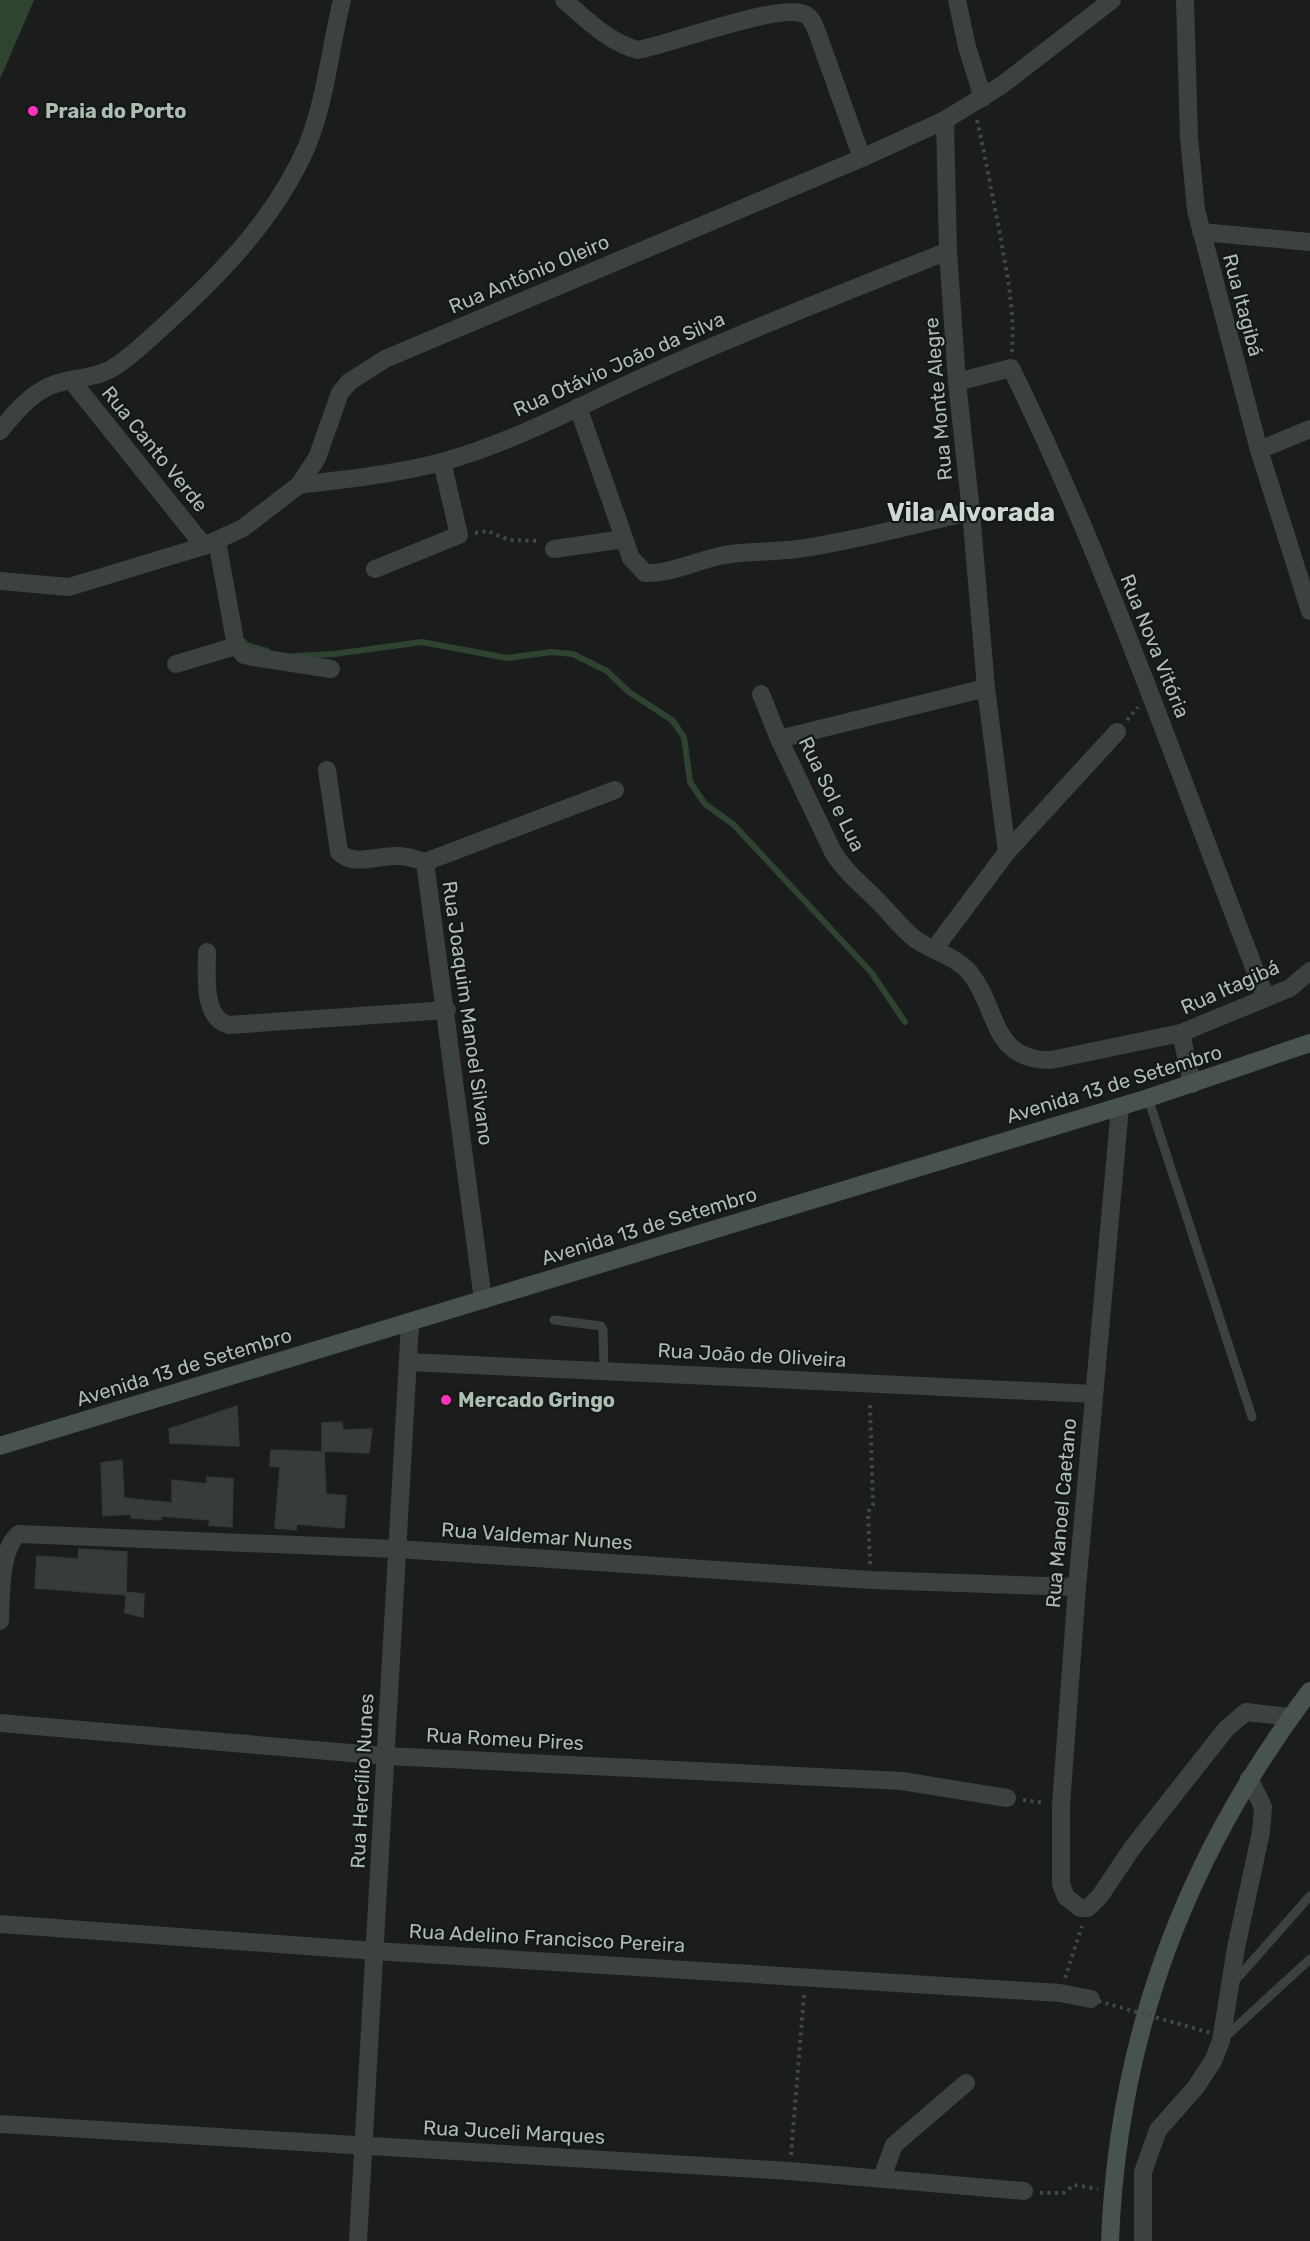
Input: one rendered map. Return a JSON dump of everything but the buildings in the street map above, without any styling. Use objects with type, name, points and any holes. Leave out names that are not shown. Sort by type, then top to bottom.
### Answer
[{"type":"main road","name":"Avenida 13 de Setembro","points":[[0,1446],[410,1324],[1120,1107],[1310,1043]]},
{"type":"main road","points":[[1110,2241],[1112,2191],[1124,2097],[1149,2003],[1194,1883],[1249,1778],[1310,1691]]},
{"type":"street","points":[[0,431],[26,403],[49,386],[98,376],[134,353],[210,283],[265,218],[307,145],[320,104],[342,0]]},
{"type":"street","points":[[564,0],[604,34],[621,45],[638,50],[771,14],[804,13],[811,18],[818,32],[862,158]]},
{"type":"street","points":[[957,0],[978,101]]},
{"type":"street","name":"Rua Antônio Oleiro","points":[[0,581],[69,587],[210,543],[262,516],[299,485],[316,458],[340,393],[363,371],[394,355],[862,158],[945,120],[978,101],[1112,0]]},
{"type":"street","name":"Rua Itagibá","points":[[1185,0],[1189,138],[1201,232],[1259,450],[1310,611]]},
{"type":"street","name":"Rua Monte Alegre","points":[[945,120],[948,251],[957,382],[972,512],[986,688],[1007,852]]},
{"type":"street","points":[[1201,232],[1310,242]]},
{"type":"street","name":"Rua Otávio João da Silva","points":[[299,485],[389,473],[442,462],[531,428],[710,347],[948,251]]},
{"type":"street","points":[[957,382],[1011,368]]},
{"type":"street","name":"Rua Nova Vitória","points":[[1011,368],[1042,431],[1151,692],[1210,856],[1266,998]]},
{"type":"street","name":"Rua Canto Verde","points":[[71,380],[210,543]]},
{"type":"street","points":[[579,407],[624,539],[638,567],[645,573],[656,573],[708,558],[797,549],[972,512]]},
{"type":"street","points":[[1259,450],[1310,429]]},
{"type":"street","points":[[375,569],[459,535],[442,462]]},
{"type":"street","points":[[554,549],[624,539]]},
{"type":"street","points":[[210,543],[236,646],[244,655],[331,669]]},
{"type":"street","points":[[176,664],[236,646]]},
{"type":"street","name":"Rua Sol e Lua","points":[[986,688],[779,739],[843,869],[904,930],[968,971],[976,982],[998,1031],[1007,1044],[1035,1060],[1072,1057],[1181,1033]]},
{"type":"street","points":[[761,694],[779,739]]},
{"type":"street","points":[[935,948],[1007,852],[1117,732]]},
{"type":"street","points":[[327,770],[339,852],[344,857],[352,860],[395,855],[425,861]]},
{"type":"street","name":"Rua Joaquim Manoel Silvano","points":[[483,1300],[447,1010],[425,861],[615,790]]},
{"type":"street","points":[[207,952],[213,1015],[221,1023],[229,1025],[447,1010]]},
{"type":"street","name":"Rua Itagibá","points":[[1192,1084],[1181,1033],[1290,988],[1310,971]]},
{"type":"street","name":"Rua Manoel Caetano","points":[[1088,1908],[1080,1908],[1066,1897],[1061,1884],[1061,1805],[1077,1587],[1120,1107]]},
{"type":"street","name":"Rua Hercílio Nunes","points":[[358,2241],[410,1324]]},
{"type":"street","name":"Rua João de Oliveira","points":[[408,1362],[1094,1394]]},
{"type":"street","name":"Rua Valdemar Nunes","points":[[0,1621],[4,1552],[9,1540],[19,1534],[397,1549],[871,1580],[1077,1587]]},
{"type":"street","points":[[1088,1908],[1100,1896],[1133,1847],[1226,1729],[1246,1712],[1290,1717]]},
{"type":"street","name":"Rua Romeu Pires","points":[[0,1723],[386,1756],[902,1781],[1007,1798]]},
{"type":"street","points":[[1143,2241],[1143,2172],[1158,2130],[1196,2087],[1213,2061],[1232,1985],[1236,1948],[1261,1832],[1263,1807],[1249,1778]]},
{"type":"street","name":"Rua Adelino Francisco Pereira","points":[[0,1924],[375,1951],[1060,1993],[1091,1999]]},
{"type":"street","points":[[882,2177],[894,2145],[966,2083]]},
{"type":"street","name":"Rua Juceli Marques","points":[[0,2124],[882,2177],[1024,2191]]},
{"type":"lane","points":[[1148,1098],[1252,1417]]},
{"type":"lane","points":[[554,1320],[601,1326],[604,1371]]},
{"type":"lane","points":[[1232,1985],[1310,1896]]},
{"type":"lane","points":[[1218,2037],[1310,1959]]},
{"type":"path","points":[[978,101],[1013,307],[1011,368]]},
{"type":"path","points":[[459,535],[488,531],[509,540],[544,542],[554,549]]},
{"type":"path","points":[[1117,732],[1151,692]]},
{"type":"path","points":[[870,1384],[873,1504],[868,1512],[871,1580]]},
{"type":"path","points":[[1007,1798],[1061,1805]]},
{"type":"path","points":[[1060,1993],[1088,1908]]},
{"type":"path","points":[[789,2171],[805,1976]]},
{"type":"path","points":[[1091,1999],[1218,2037]]},
{"type":"path","points":[[1024,2191],[1064,2193],[1074,2185],[1112,2191]]},
{"type":"shaded area","points":[[0,0],[34,0],[0,79]]},
{"type":"waterway","points":[[244,642],[246,645],[267,651]]},
{"type":"waterway","points":[[294,656],[334,654],[422,642],[507,658],[551,652],[573,654],[607,671],[629,692],[672,720],[684,737],[690,782],[705,804],[733,824],[871,972],[905,1022]]},
{"type":"place","name":"Praia do Porto","points":[[33,111]]},
{"type":"place","name":"Mercado Gringo","points":[[446,1400]]},
{"type":"district","name":"Vila Alvorada","points":[[971,512]]}]
